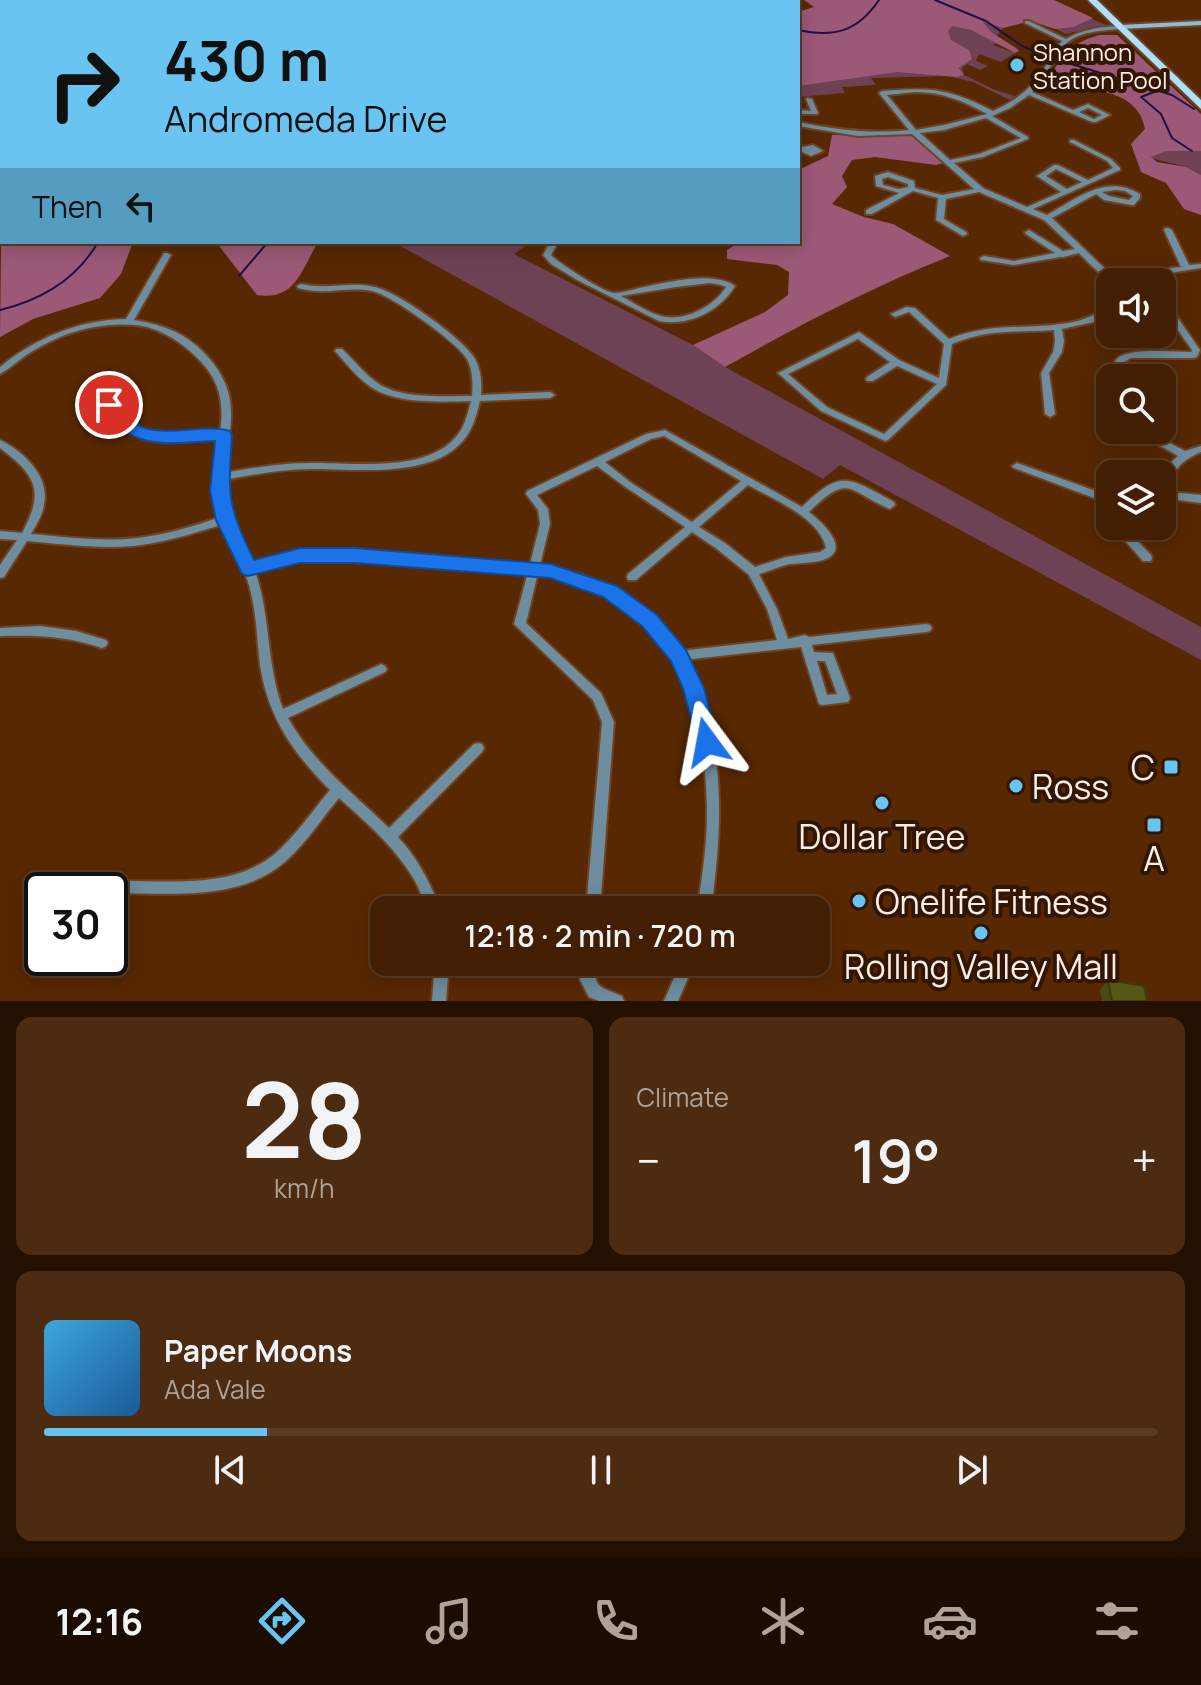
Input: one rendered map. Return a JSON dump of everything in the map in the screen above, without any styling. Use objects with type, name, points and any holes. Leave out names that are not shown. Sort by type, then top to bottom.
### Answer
[{"type":"main road","points":[[1092,0],[1201,97]]},
{"type":"main road","points":[[1100,0],[1201,106]]},
{"type":"street","points":[[1027,22],[1066,41]]},
{"type":"street","points":[[800,124],[870,135],[913,131],[990,115],[1028,92],[1066,41],[1126,28],[1201,25]]},
{"type":"street","points":[[950,162],[981,156],[1026,138],[951,92],[927,89],[882,93],[913,131],[980,190],[1047,218],[1102,268]]},
{"type":"street","points":[[1028,92],[1073,112]]},
{"type":"street","points":[[809,99],[820,120],[816,128]]},
{"type":"street","points":[[800,112],[815,113]]},
{"type":"street","points":[[1028,209],[1118,169],[1109,160],[1072,141]]},
{"type":"street","points":[[1066,192],[1041,176],[1056,166],[1088,183]]},
{"type":"street","points":[[869,212],[912,189],[942,197],[980,190]]},
{"type":"street","points":[[1047,218],[1097,192]]},
{"type":"street","points":[[942,197],[940,220],[963,234]]},
{"type":"street","points":[[1168,230],[1186,268]]},
{"type":"street","points":[[1029,232],[1063,255]]},
{"type":"street","points":[[553,244],[548,259],[615,295],[664,321],[674,321],[722,300],[731,289],[730,283],[710,280],[615,295]]},
{"type":"street","points":[[984,258],[1014,263],[1082,250]]},
{"type":"street","points":[[129,322],[167,255]]},
{"type":"street","points":[[1176,271],[1201,266]]},
{"type":"street","points":[[218,478],[287,467],[386,469],[419,462],[447,449],[463,436],[473,421],[477,371],[471,355],[461,344],[376,290],[301,286]]},
{"type":"street","points":[[895,314],[912,310],[948,343]]},
{"type":"street","points":[[948,343],[982,329],[1058,328],[1096,317]]},
{"type":"street","points":[[0,371],[29,348],[58,335],[98,324],[129,322],[155,326],[177,334],[212,367],[227,399],[218,478],[225,520],[248,569],[257,597],[268,681],[280,716],[308,761],[391,835],[417,868],[428,896]]},
{"type":"street","points":[[1119,364],[1130,355],[1194,355],[1196,350],[1176,322]]},
{"type":"street","points":[[1050,414],[1045,373],[1057,356],[1061,341],[1058,328]]},
{"type":"street","points":[[943,383],[896,362],[859,335],[782,373],[824,409],[885,438],[943,383],[948,343]]},
{"type":"street","points":[[339,351],[384,391],[410,397],[550,395]]},
{"type":"street","points":[[870,379],[896,362]]},
{"type":"street","points":[[92,385],[125,425],[139,434],[168,438],[224,435]]},
{"type":"street","points":[[594,896],[608,722],[597,697],[520,624],[545,524],[543,509],[531,494],[660,432],[803,512],[829,537],[830,552],[753,572]]},
{"type":"street","points":[[0,443],[28,462],[39,482],[38,509],[0,574]]},
{"type":"street","points":[[1164,444],[1184,455]]},
{"type":"street","points":[[1176,465],[1184,455],[1201,449]]},
{"type":"street","points":[[597,461],[693,526],[753,572],[772,609],[784,645]]},
{"type":"street","points":[[1017,466],[1096,495]]},
{"type":"street","points":[[632,577],[748,480]]},
{"type":"street","points":[[803,512],[826,489],[836,484],[853,486],[890,505]]},
{"type":"street","points":[[1176,496],[1201,499]]},
{"type":"street","points":[[0,535],[94,543],[134,542],[225,520]]},
{"type":"street","points":[[1130,540],[1147,558]]},
{"type":"street","points":[[248,569],[300,555],[325,554],[532,568],[580,579],[622,599],[649,620],[679,656],[697,700],[714,786],[712,867],[707,896]]},
{"type":"street","points":[[679,656],[926,628]]},
{"type":"street","points":[[0,632],[53,629],[71,631],[102,643]]},
{"type":"street","points":[[805,640],[810,657]]},
{"type":"street","points":[[280,716],[381,669]]},
{"type":"street","points":[[391,835],[478,748]]},
{"type":"street","points":[[128,887],[224,884],[251,876],[281,857],[338,790]]},
{"type":"street","points":[[439,1001],[441,976]]},
{"type":"street","points":[[587,976],[594,992],[617,1001]]},
{"type":"street","points":[[671,1001],[682,976]]},
{"type":"shaded area","points":[[804,0],[1054,0],[1093,18],[1073,27],[1055,29],[1031,21],[1003,28],[982,21],[991,32],[1019,51],[1015,53],[971,30],[952,26],[948,31],[951,40],[969,50],[972,59],[958,68],[964,75],[956,77],[897,72],[800,86],[800,11],[814,7]]},
{"type":"shaded area","points":[[1047,0],[1106,25],[1065,34],[1038,18],[1005,26],[996,37],[1003,40],[993,45],[1015,53],[1001,62],[979,54],[976,61],[988,66],[980,70],[967,64],[962,68],[964,75],[1015,96],[1010,100],[973,82],[949,76],[871,78],[876,85],[842,87],[845,93],[800,97],[800,20]]},
{"type":"shaded area","points":[[1099,35],[1117,35],[1201,114],[1201,151],[1166,151],[1151,157],[1157,162],[1186,167],[1201,175],[1201,215],[1184,209],[1166,183],[1141,172],[1131,144],[1145,129],[1140,115],[1131,104],[1105,92],[1045,85],[1066,53],[1079,43]]},
{"type":"shaded area","points":[[832,135],[914,136],[944,163],[936,165],[875,157],[852,160],[842,176],[847,187],[832,204],[893,224],[950,256],[836,308],[725,367],[693,345],[765,312],[788,295],[789,272],[777,265],[727,259],[727,250],[737,244],[800,244],[800,169],[828,156]]},
{"type":"shaded area","points":[[1166,151],[1201,151],[1201,175],[1186,167],[1151,158]]},
{"type":"shaded area","points":[[1,244],[132,244],[121,274],[100,298],[33,319],[0,337]]},
{"type":"shaded area","points":[[218,244],[317,244],[289,289],[270,296],[257,295]]},
{"type":"shaded area","points":[[397,244],[525,246],[514,254],[693,345],[725,367],[1201,627],[1201,660],[840,465],[823,479]]},
{"type":"building","points":[[1108,980],[1144,986],[1147,1001],[1112,1001]]},
{"type":"waterway","points":[[800,30],[823,33],[844,30],[863,19],[879,0]]},
{"type":"waterway","points":[[935,0],[986,21],[1022,46],[1039,53]]},
{"type":"waterway","points":[[1068,63],[1172,95],[1194,109]]},
{"type":"waterway","points":[[1154,92],[1141,97],[1161,114],[1172,138],[1192,151]]},
{"type":"waterway","points":[[0,310],[30,300],[56,286],[80,267],[97,244]]},
{"type":"waterway","points":[[239,276],[266,244]]},
{"type":"place","name":"Shannon Station Pool","points":[[1017,65]]},
{"type":"place","name":"C","points":[[1171,767]]},
{"type":"place","name":"Ross","points":[[1016,786]]},
{"type":"place","name":"Dollar Tree","points":[[882,803]]},
{"type":"place","name":"A","points":[[1154,825]]},
{"type":"place","name":"Onelife Fitness","points":[[859,901]]},
{"type":"place","name":"Rolling Valley Mall","points":[[981,933]]},
{"type":"route","points":[[109,405],[125,425],[139,434],[168,438],[224,435],[219,464],[219,491],[225,520],[248,569],[300,555],[355,555],[551,571],[610,592],[649,620],[679,656],[693,688],[707,742]]}]
